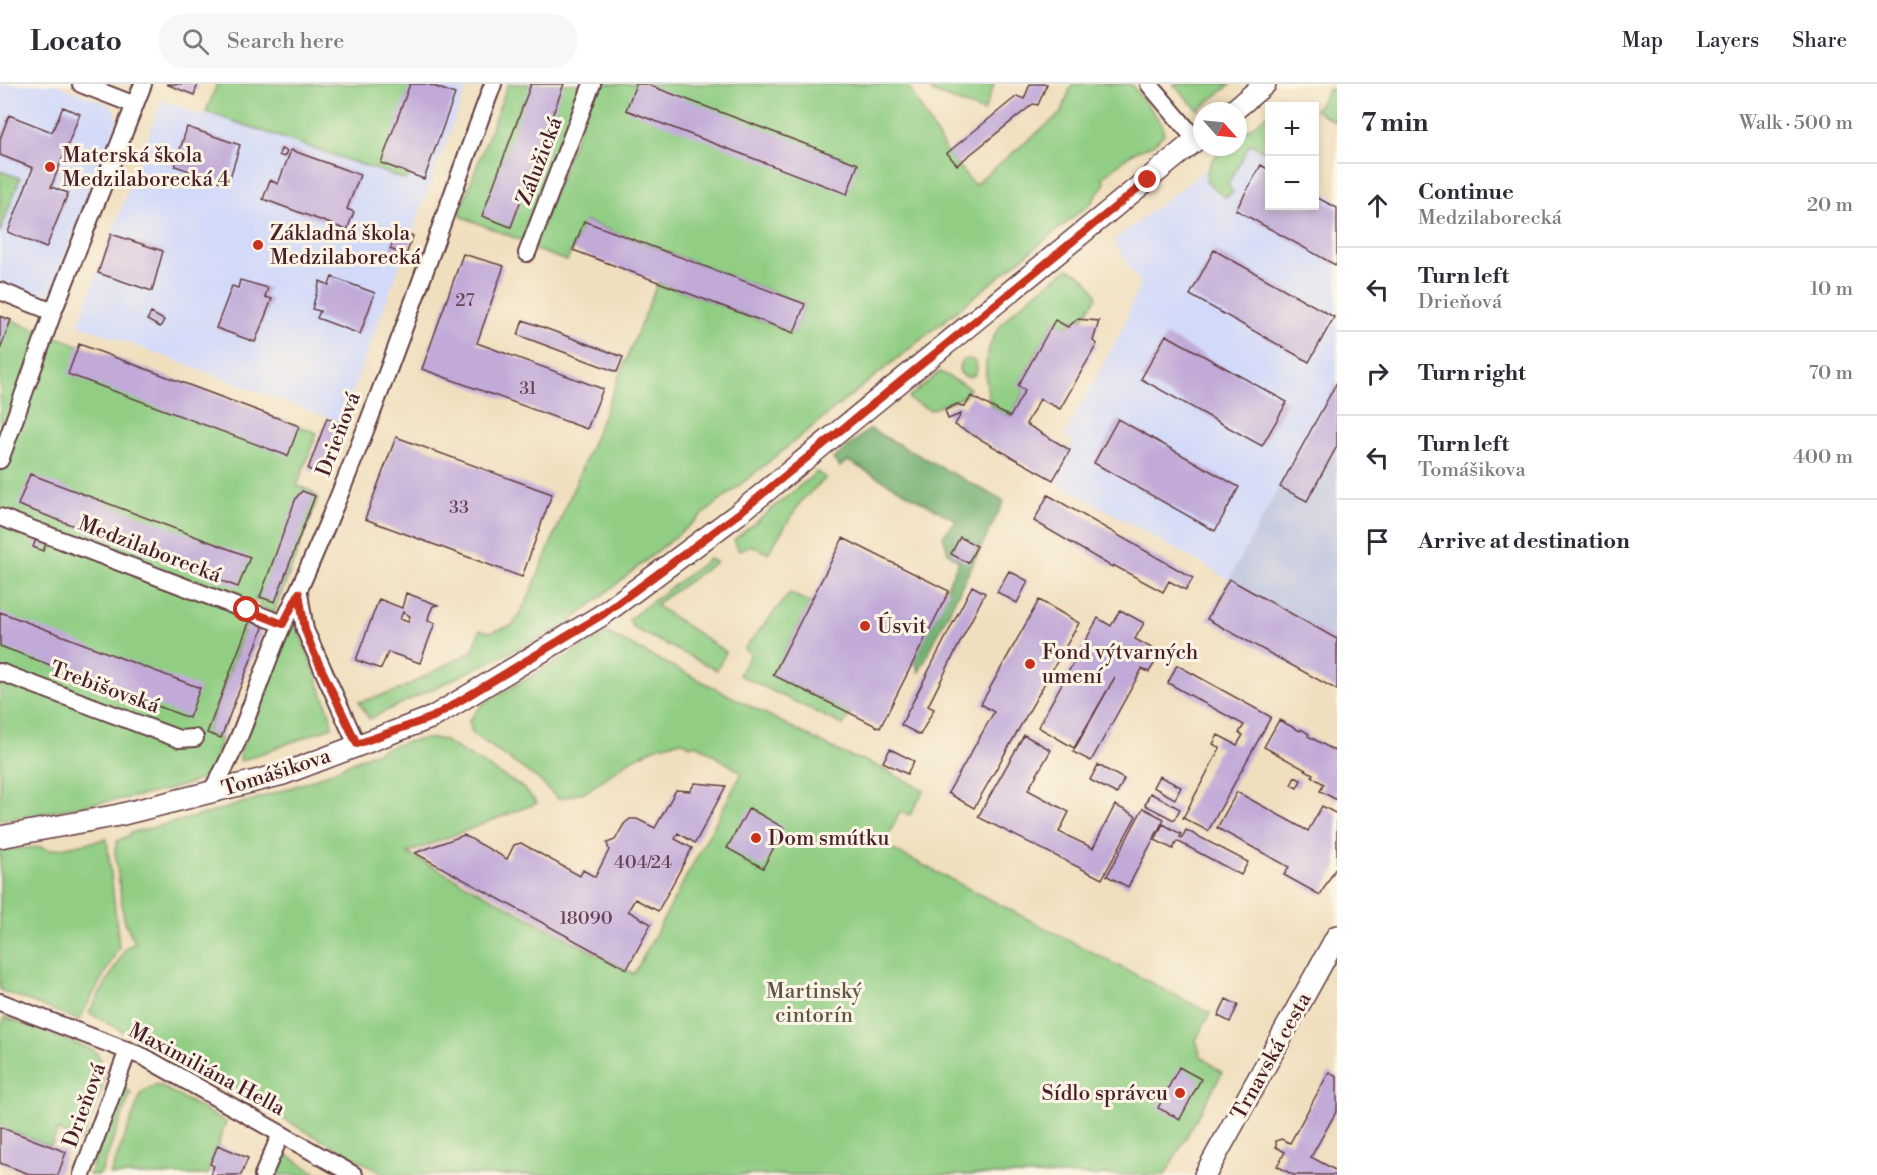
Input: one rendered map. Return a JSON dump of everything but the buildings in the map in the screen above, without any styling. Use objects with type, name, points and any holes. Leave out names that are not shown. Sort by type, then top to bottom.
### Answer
[{"type":"main road","points":[[1244,102],[1265,84]]},
{"type":"main road","name":"Tomášikova","points":[[5,833],[119,815],[283,774],[433,717],[602,615],[738,514],[1193,143]]},
{"type":"main road","name":"Trnavská cesta","points":[[1205,1175],[1337,936]]},
{"type":"street","points":[[81,84],[135,105]]},
{"type":"street","points":[[0,460],[53,312],[143,84]]},
{"type":"street","name":"Drieňová","points":[[210,793],[232,757],[283,624],[299,593],[339,496],[493,84]]},
{"type":"street","name":"Zálužická","points":[[527,253],[592,84]]},
{"type":"street","points":[[1149,84],[1193,132]]},
{"type":"street","points":[[0,291],[53,312]]},
{"type":"street","name":"Medzilaborecká","points":[[0,516],[283,624]]},
{"type":"street","points":[[299,593],[305,630],[357,744]]},
{"type":"street","name":"Trebišovská","points":[[0,672],[179,739],[195,738]]},
{"type":"street","name":"Maximiliána Hella","points":[[0,1002],[128,1050],[354,1175]]},
{"type":"street","name":"Drieňová","points":[[82,1175],[128,1050]]},
{"type":"street","points":[[263,1175],[281,1134]]},
{"type":"shaded area","name":"Materská škola Medzilaborecká 4","points":[[0,84],[55,84],[108,104],[115,110],[118,121],[51,291],[46,295],[38,296],[0,282]]},
{"type":"shaded area","name":"Základná škola Medzilaborecká","points":[[217,84],[468,84],[341,422],[78,324],[162,100],[204,116]]},
{"type":"shaded area","points":[[1250,143],[1265,152],[1265,210],[1319,210],[1319,181],[1325,185],[1322,191],[1337,200],[1337,382],[1229,579],[1055,481],[1074,441],[1064,436],[1122,330],[1140,283],[1113,241],[1209,167],[1228,156],[1247,156],[1247,145]]},
{"type":"shaded area","points":[[1337,382],[1337,690],[1207,619]]},
{"type":"green space","points":[[217,84],[443,84],[407,180],[206,112]]},
{"type":"green space","points":[[508,84],[590,84],[528,243],[462,217],[460,211]]},
{"type":"green space","points":[[596,84],[907,84],[947,153],[974,185],[1061,113],[1072,84],[1131,84],[1162,124],[1164,134],[1154,144],[1131,154],[1103,177],[1105,183],[1092,202],[563,627],[369,719],[359,702],[397,691],[473,651],[480,630],[491,632],[513,625],[529,597],[658,282],[794,333],[805,304],[585,221],[567,261],[533,249]]},
{"type":"green space","points":[[935,84],[994,84],[984,112],[932,92]]},
{"type":"green space","points":[[1173,84],[1231,84],[1208,102],[1193,102],[1193,105]]},
{"type":"green space","points":[[1329,89],[1337,93],[1337,123],[1319,112],[1319,104]]},
{"type":"green space","points":[[1265,116],[1265,152],[1250,144],[1247,149],[1247,131]]},
{"type":"green space","points":[[1243,156],[1228,184],[1233,193],[1225,197],[1206,182],[1211,162],[1215,157]]},
{"type":"green space","points":[[0,171],[20,178],[0,233]]},
{"type":"green space","points":[[1067,269],[1086,279],[1093,287],[1097,297],[1082,319],[1075,320],[1068,327],[1055,320],[1018,386],[1025,390],[1010,417],[991,407],[986,380],[987,359],[992,340],[1001,325],[1014,311]]},
{"type":"green space","points":[[0,316],[317,433],[297,486],[311,491],[318,498],[274,613],[261,607],[257,596],[207,732],[221,738],[211,775],[182,786],[152,793],[0,820]]},
{"type":"green space","points":[[968,359],[974,362],[977,368],[974,374],[968,377],[962,374],[959,368],[962,362]]},
{"type":"green space","points":[[940,372],[970,388],[965,396],[930,410],[910,400],[909,397]]},
{"type":"green space","points":[[870,429],[1004,501],[919,672],[914,658],[948,591],[947,586],[959,561],[948,553],[943,535],[957,521],[848,461],[840,467],[833,459]]},
{"type":"green space","points":[[817,472],[826,478],[802,500],[768,553],[750,545],[739,551],[734,540]]},
{"type":"green space","points":[[709,559],[716,562],[655,605],[726,652],[717,670],[633,628],[629,619]]},
{"type":"green space","points":[[790,593],[810,603],[773,675],[851,713],[843,725],[739,675],[751,653],[744,649]]},
{"type":"green space","points":[[296,622],[330,714],[332,727],[241,761],[239,756],[288,627]]},
{"type":"green space","name":"Martinský cintorín","points":[[607,633],[844,754],[873,764],[924,790],[910,815],[900,811],[884,845],[1210,1013],[1196,1040],[1201,1056],[1222,1073],[1165,1175],[386,1175],[89,1013],[126,948],[135,943],[124,919],[115,851],[117,841],[130,833],[221,810],[288,789],[394,746],[428,739],[443,740],[522,787],[537,803],[407,853],[634,974],[742,773],[697,744],[690,746],[682,741],[659,746],[629,761],[587,791],[558,799],[539,780],[472,733],[469,720],[483,704]]},
{"type":"green space","points":[[107,839],[119,947],[79,1020],[0,990],[0,850],[41,847],[51,850]]},
{"type":"green space","points":[[5,1017],[93,1050],[101,1059],[104,1081],[101,1094],[81,1141],[57,1130],[51,1146],[0,1127],[0,1030]]},
{"type":"green space","points":[[157,1084],[226,1122],[207,1175],[110,1175],[142,1092]]},
{"type":"green space","points":[[122,1088],[131,1092],[100,1175],[89,1175]]},
{"type":"green space","points":[[287,1155],[319,1175],[268,1175],[278,1159]]},
{"type":"place","name":"Materská škola Medzilaborecká 4","points":[[50,167]]},
{"type":"place","name":"Základná škola Medzilaborecká","points":[[258,245]]},
{"type":"place","name":"Úsvit","points":[[865,626]]},
{"type":"place","name":"Fond výtvarných umení","points":[[1030,664]]},
{"type":"place","name":"Dom smútku","points":[[756,838]]},
{"type":"place","name":"Sídlo správcu","points":[[1180,1093]]},
{"type":"route","points":[[247,610],[283,624],[299,593],[305,630],[357,744],[433,717],[602,615],[738,514],[1148,180]]}]
